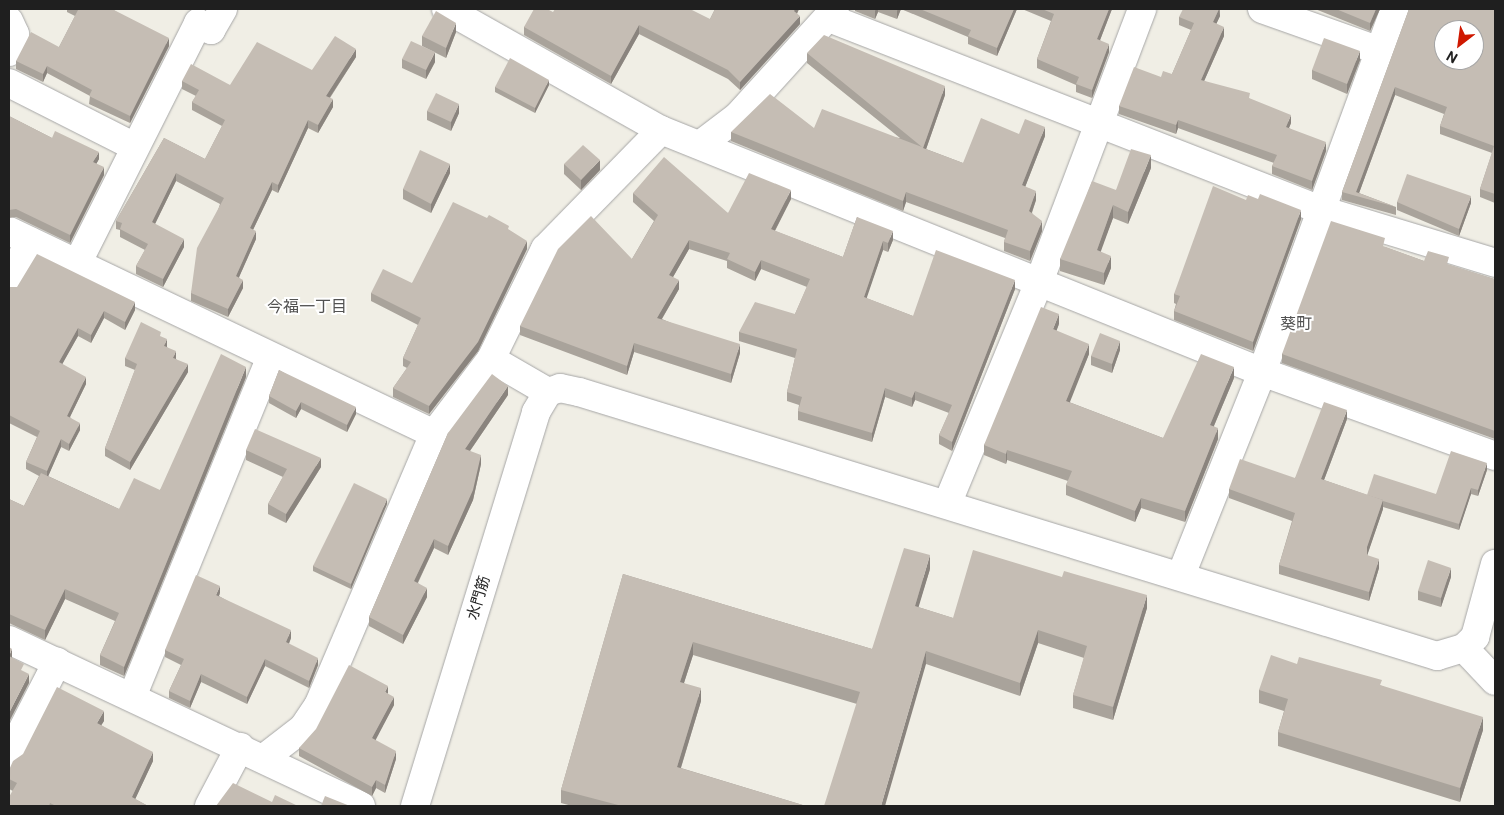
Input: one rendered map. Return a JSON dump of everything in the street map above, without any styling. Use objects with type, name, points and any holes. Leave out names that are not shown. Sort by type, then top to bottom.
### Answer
[{"type":"street","points":[[77,264],[133,146],[198,23],[211,30],[223,9]]},
{"type":"street","points":[[446,9],[661,130],[1262,372],[1495,456]]},
{"type":"street","points":[[948,502],[1039,282],[1098,121],[1142,9]]},
{"type":"street","points":[[1262,9],[1380,52]]},
{"type":"street","points":[[1181,575],[1262,372],[1395,9]]},
{"type":"street","points":[[700,145],[738,116],[832,13],[1321,210],[1495,263]]},
{"type":"street","points":[[9,21],[15,34],[9,52]]},
{"type":"street","points":[[9,83],[133,146]]},
{"type":"street","points":[[209,806],[252,753],[303,728],[318,706],[434,434],[491,359],[545,249],[661,130]]},
{"type":"street","points":[[9,281],[19,236],[434,434]]},
{"type":"street","points":[[132,697],[271,357]]},
{"type":"street","points":[[491,359],[548,392],[560,388],[579,392],[948,502],[1437,656],[1464,648],[1475,637],[1495,564]]},
{"type":"street","name":"水門筋","points":[[415,806],[536,412],[548,392]]},
{"type":"street","points":[[9,640],[252,753],[360,806]]},
{"type":"street","points":[[1464,648],[1495,681]]},
{"type":"street","points":[[9,756],[57,662]]},
{"type":"building","points":[[75,9],[112,9],[169,38],[130,116],[89,96],[92,90],[47,66],[43,74],[16,61],[31,32],[59,47],[78,10]]},
{"type":"building","points":[[534,9],[547,9],[553,12],[555,9],[690,9],[710,19],[715,9],[795,9],[794,11],[800,16],[740,82],[728,70],[639,25],[611,76],[524,27]]},
{"type":"building","points":[[920,9],[1014,9],[997,48],[968,36],[971,30]]},
{"type":"building","points":[[1042,9],[1109,9],[1097,39],[1109,44],[1092,90],[1076,84],[1079,77],[1037,59],[1054,14]]},
{"type":"building","points":[[1183,9],[1219,9],[1213,22],[1224,27],[1201,80],[1250,93],[1249,98],[1291,115],[1286,127],[1326,142],[1312,181],[1272,166],[1277,155],[1178,120],[1176,125],[1119,106],[1134,67],[1161,77],[1163,71],[1172,74],[1194,23],[1179,17]]},
{"type":"building","points":[[1336,9],[1376,9],[1370,23]]},
{"type":"building","points":[[1409,9],[1495,9],[1495,194],[1480,189],[1494,146],[1440,126],[1447,107],[1395,87],[1356,192],[1396,207],[1342,192]]},
{"type":"building","points":[[436,11],[456,23],[446,48],[422,36]]},
{"type":"building","points":[[824,35],[945,86],[923,148],[963,163],[981,118],[1019,134],[1025,119],[1045,127],[1022,185],[1036,191],[1029,211],[1042,221],[1030,251],[1004,242],[1008,230],[906,192],[903,201],[731,132],[770,94],[814,128],[822,109],[922,147],[807,53]]},
{"type":"building","points":[[335,36],[356,49],[326,96],[333,99],[318,125],[308,120],[278,185],[272,182],[250,228],[256,231],[236,276],[243,280],[228,309],[191,293],[197,248],[224,198],[176,173],[152,222],[184,239],[163,279],[136,266],[148,244],[120,229],[122,223],[116,221],[164,138],[205,159],[225,120],[192,102],[199,90],[182,81],[191,64],[230,85],[257,42],[312,70]]},
{"type":"building","points":[[1324,38],[1360,51],[1347,84],[1312,70]]},
{"type":"building","points":[[411,41],[435,52],[426,70],[402,59]]},
{"type":"building","points":[[510,58],[549,80],[535,108],[495,87]]},
{"type":"building","points":[[436,93],[459,104],[451,122],[427,111]]},
{"type":"building","points":[[9,116],[52,138],[55,131],[99,152],[93,162],[104,167],[70,235],[16,209],[9,210]]},
{"type":"building","points":[[583,145],[600,160],[581,180],[564,164]]},
{"type":"building","points":[[1131,149],[1151,155],[1128,212],[1113,205],[1097,250],[1111,256],[1104,273],[1060,259],[1092,181],[1116,190]]},
{"type":"building","points":[[420,150],[450,164],[431,204],[403,189]]},
{"type":"building","points":[[664,157],[728,213],[749,173],[791,190],[771,229],[843,257],[857,217],[893,231],[888,243],[883,241],[864,297],[913,316],[936,250],[1015,280],[952,442],[939,435],[952,405],[915,391],[912,398],[885,388],[872,433],[798,411],[802,397],[787,392],[797,349],[739,332],[755,302],[795,314],[810,279],[761,260],[755,272],[727,259],[730,253],[689,240],[669,275],[679,280],[657,318],[740,344],[731,374],[634,343],[627,366],[520,326],[558,249],[591,216],[632,259],[658,215],[633,193]]},
{"type":"building","points":[[1407,174],[1471,196],[1459,229],[1397,202]]},
{"type":"building","points":[[1213,186],[1246,200],[1248,195],[1258,199],[1260,194],[1301,210],[1253,342],[1174,311],[1180,296],[1174,294]]},
{"type":"building","points":[[453,202],[487,218],[489,215],[509,226],[508,229],[527,241],[478,342],[429,406],[393,388],[411,362],[403,358],[421,318],[371,293],[383,269],[412,283]]},
{"type":"building","points":[[1331,221],[1385,238],[1383,246],[1424,261],[1428,251],[1449,257],[1447,264],[1494,279],[1495,277],[1495,431],[1282,354]]},
{"type":"building","points":[[37,254],[135,302],[125,322],[104,311],[91,335],[78,328],[59,362],[86,377],[67,416],[80,423],[69,444],[61,439],[47,471],[26,462],[40,431],[9,415],[9,287],[17,287]]},
{"type":"building","points":[[1041,307],[1059,314],[1053,329],[1089,344],[1066,401],[1163,438],[1201,354],[1234,367],[1210,425],[1218,428],[1185,511],[1141,498],[1135,511],[1066,485],[1072,471],[1007,450],[1006,454],[984,445]]},
{"type":"building","points":[[141,322],[161,332],[160,336],[167,339],[164,346],[176,351],[173,358],[188,364],[130,462],[105,448],[137,364],[125,358]]},
{"type":"building","points":[[1100,333],[1120,341],[1112,364],[1091,356]]},
{"type":"building","points":[[221,354],[246,367],[124,667],[100,655],[119,613],[65,589],[45,630],[9,614],[9,499],[24,506],[41,473],[119,509],[134,478],[160,490]]},
{"type":"building","points":[[279,370],[356,407],[347,425],[301,402],[296,411],[269,396]]},
{"type":"building","points":[[492,374],[508,386],[465,449],[481,455],[473,490],[448,546],[434,539],[414,581],[427,588],[403,635],[369,617],[448,433]]},
{"type":"building","points":[[1324,402],[1347,410],[1321,479],[1383,500],[1367,547],[1367,555],[1379,559],[1369,592],[1279,565],[1295,513],[1229,489],[1240,459],[1295,478]]},
{"type":"building","points":[[255,429],[321,458],[286,514],[268,504],[287,469],[246,450]]},
{"type":"building","points":[[1451,451],[1487,463],[1478,490],[1471,488],[1459,524],[1367,495],[1374,474],[1436,494]]},
{"type":"building","points":[[354,483],[387,499],[351,584],[313,566]]},
{"type":"building","points":[[904,548],[930,555],[915,606],[953,618],[973,550],[1062,577],[1064,571],[1147,595],[1113,707],[1073,695],[1087,646],[1038,630],[1020,683],[926,651],[881,806],[824,806],[860,692],[693,642],[680,682],[701,688],[677,767],[806,806],[622,806],[561,790],[623,574],[872,649]]},
{"type":"building","points":[[1428,560],[1451,568],[1441,598],[1418,591]]},
{"type":"building","points":[[196,575],[220,586],[216,595],[291,630],[286,642],[318,658],[309,681],[265,659],[247,697],[201,674],[190,701],[169,691],[184,659],[165,650]]},
{"type":"building","points":[[1271,655],[1297,664],[1299,657],[1382,680],[1380,685],[1483,717],[1460,788],[1278,732],[1288,699],[1259,690]]},
{"type":"building","points":[[9,656],[24,664],[21,670],[29,674],[9,713]]},
{"type":"building","points":[[349,665],[388,686],[385,692],[394,697],[372,738],[396,751],[385,785],[376,780],[372,787],[299,748],[316,729]]},
{"type":"building","points":[[57,687],[104,711],[97,723],[153,752],[132,797],[148,806],[56,806],[50,803],[49,806],[9,806],[9,797],[17,783],[9,779],[9,770],[13,761],[23,754]]},
{"type":"building","points":[[233,783],[272,802],[275,795],[298,806],[216,806]]},
{"type":"building","points":[[325,796],[350,806],[321,806]]},
{"type":"district","name":"今福一丁目","points":[[307,307]]},
{"type":"district","name":"葵町","points":[[1296,324]]}]
